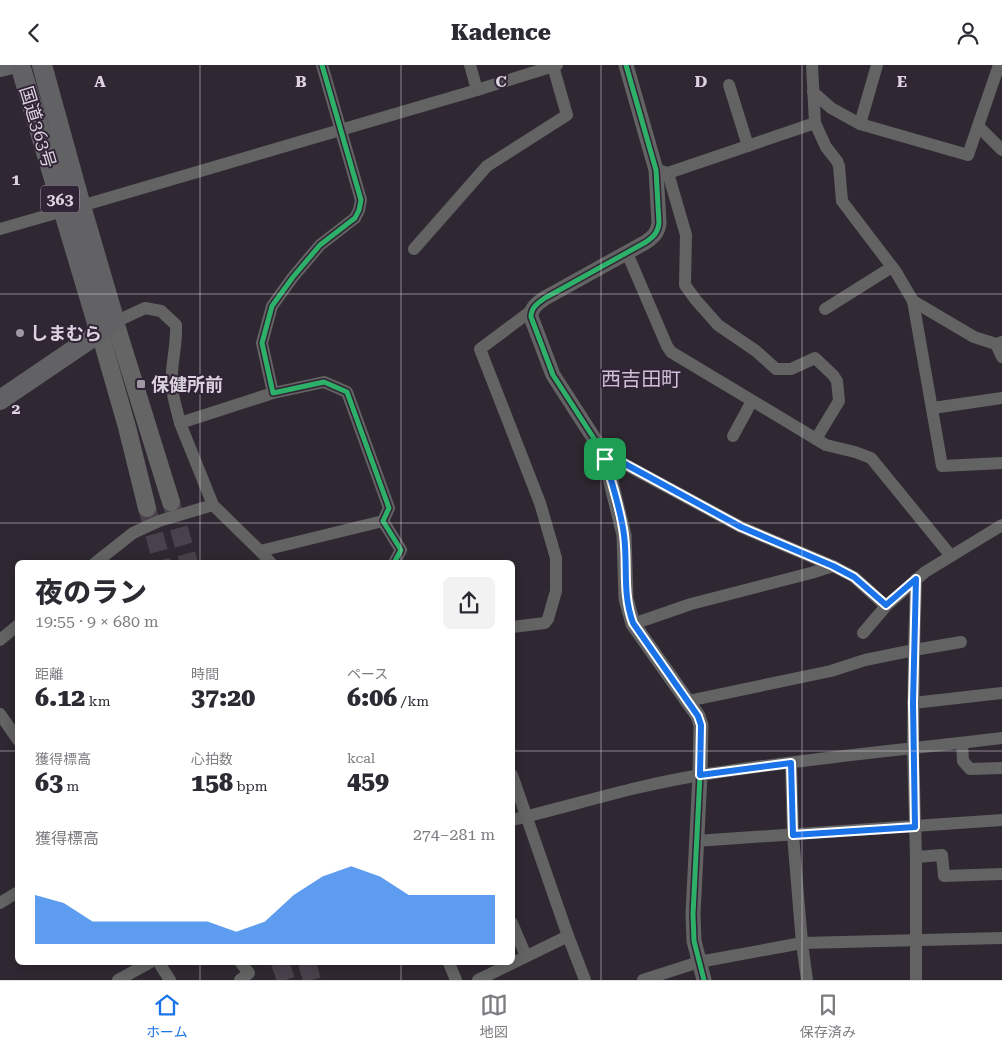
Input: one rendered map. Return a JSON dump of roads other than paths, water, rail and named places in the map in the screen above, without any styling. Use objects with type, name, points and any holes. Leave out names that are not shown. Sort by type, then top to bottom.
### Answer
[{"type":"highway","name":"国道363号","points":[[20,65],[72,209],[108,328]]},
{"type":"highway","name":"国道363号","points":[[42,65],[72,209]]},
{"type":"highway","points":[[0,400],[108,328]]},
{"type":"main road","points":[[0,67],[8,65]]},
{"type":"main road","points":[[108,328],[171,502]]},
{"type":"main road","points":[[108,328],[127,427],[147,508]]},
{"type":"street","points":[[273,393],[262,343],[272,306],[320,245],[355,217],[361,200],[322,65]]},
{"type":"street","points":[[470,65],[477,89]]},
{"type":"street","points":[[626,65],[686,235],[686,285],[695,299],[718,325],[756,351],[776,369],[791,369],[814,358],[833,375],[837,381],[839,401],[816,439]]},
{"type":"street","points":[[812,65],[815,123],[826,147],[839,166],[842,201],[892,267],[913,301],[942,466],[1002,463]]},
{"type":"street","points":[[860,124],[877,65]]},
{"type":"street","points":[[813,92],[831,108],[860,124],[968,155],[978,126],[997,85],[1000,65]]},
{"type":"street","points":[[0,229],[555,66],[567,115],[487,166],[414,249]]},
{"type":"street","points":[[729,85],[748,146]]},
{"type":"street","points":[[662,171],[748,146],[815,123]]},
{"type":"street","points":[[978,126],[1002,151]]},
{"type":"street","points":[[515,627],[545,623],[548,619],[556,591],[556,558],[540,503],[480,349],[531,311],[545,298],[646,242],[658,230],[662,171]]},
{"type":"street","points":[[626,253],[671,352],[826,445],[871,458],[951,556]]},
{"type":"street","points":[[826,309],[892,267]]},
{"type":"street","points":[[913,301],[974,337],[999,343],[1002,357]]},
{"type":"street","points":[[108,328],[145,308],[162,311],[176,325],[177,341],[172,372],[172,391],[180,423],[213,505],[268,560]]},
{"type":"street","points":[[531,311],[531,317],[552,375],[600,448],[605,459],[624,535],[626,599],[633,623],[688,701],[698,716],[701,725],[693,914],[694,941],[704,980]]},
{"type":"street","points":[[180,423],[273,393],[324,381],[347,392],[389,508],[383,521]]},
{"type":"street","points":[[933,408],[1002,398]]},
{"type":"street","points":[[733,436],[752,401]]},
{"type":"street","points":[[605,459],[616,459],[741,527],[833,566],[854,577],[886,605]]},
{"type":"street","points":[[99,560],[133,533],[159,521],[213,505]]},
{"type":"street","points":[[260,551],[383,521]]},
{"type":"street","points":[[383,521],[401,550],[396,560]]},
{"type":"street","points":[[863,633],[886,605],[916,579],[1002,525]]},
{"type":"street","points":[[633,623],[691,604],[833,566]]},
{"type":"street","points":[[916,579],[913,703],[916,980]]},
{"type":"street","points":[[0,640],[15,628]]},
{"type":"street","points":[[688,701],[831,671],[865,659],[961,642]]},
{"type":"street","points":[[913,703],[1002,693]]},
{"type":"street","points":[[0,714],[15,736]]},
{"type":"street","points":[[515,819],[668,781],[700,775],[1002,738]]},
{"type":"street","points":[[962,743],[963,761],[970,769],[1002,768]]},
{"type":"street","points":[[791,763],[793,835],[807,980]]},
{"type":"street","points":[[515,786],[585,980]]},
{"type":"street","points":[[696,841],[1002,820]]},
{"type":"street","points":[[916,857],[942,855],[944,876],[1002,873]]},
{"type":"street","points":[[0,903],[15,894]]},
{"type":"street","points":[[515,930],[526,956]]},
{"type":"street","points":[[515,962],[568,936]]},
{"type":"street","points":[[643,980],[699,962],[802,943],[1002,938]]},
{"type":"street","points":[[118,980],[145,965]]},
{"type":"street","points":[[160,965],[170,980]]},
{"type":"street","points":[[240,980],[249,973],[243,965]]},
{"type":"street","points":[[450,965],[456,980]]},
{"type":"street","points":[[478,980],[508,965]]},
{"type":"tunnel","points":[[171,502],[188,560]]},
{"type":"tunnel","points":[[147,508],[161,560]]},
{"type":"tunnel","points":[[281,965],[286,980]]},
{"type":"tunnel","points":[[308,965],[312,980]]},
{"type":"place","name":"しまむら","points":[[20,333]]},
{"type":"place","name":"保健所前","points":[[141,384]]},
{"type":"district","name":"西吉田町","points":[[641,379]]}]
